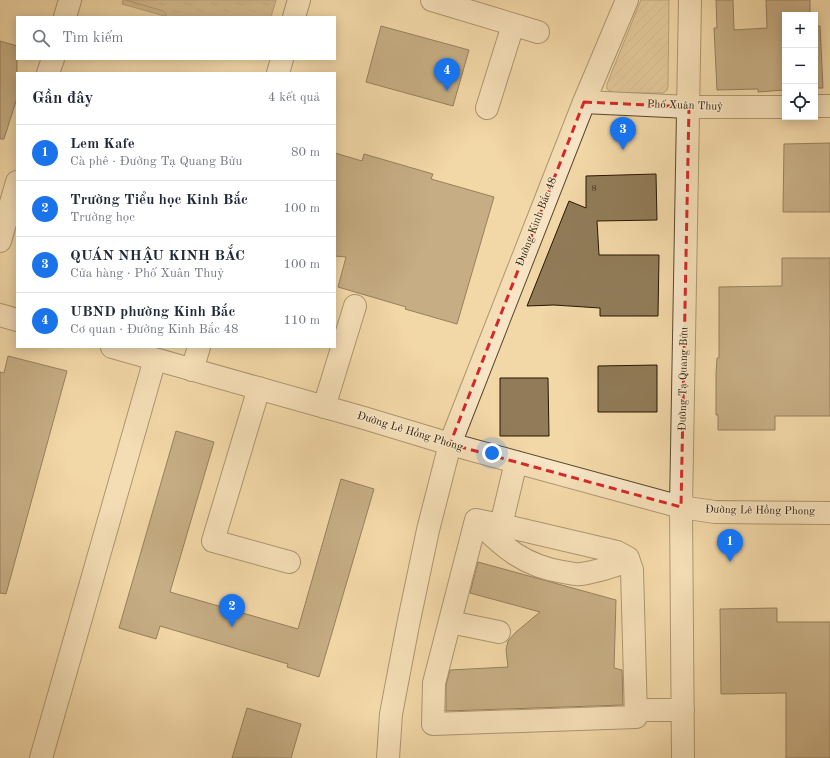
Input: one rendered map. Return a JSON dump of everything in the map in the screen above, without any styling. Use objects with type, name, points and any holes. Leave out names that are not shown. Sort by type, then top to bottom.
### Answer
[{"type":"street","points":[[65,16],[70,0]]},
{"type":"street","points":[[294,16],[299,0]]},
{"type":"street","points":[[432,0],[482,7],[513,25],[538,32]]},
{"type":"street","name":"Đường Kinh Bắc 48","points":[[388,758],[391,714],[408,625],[428,530],[450,444],[584,102],[627,0]]},
{"type":"street","name":"Đường Tạ Quang Bửu","points":[[683,758],[681,507],[690,0]]},
{"type":"street","points":[[487,108],[513,25]]},
{"type":"street","points":[[48,72],[52,60]]},
{"type":"street","points":[[278,72],[282,60]]},
{"type":"street","name":"Phố Xuân Thuỷ","points":[[584,102],[688,108],[782,107]]},
{"type":"street","points":[[818,106],[830,106]]},
{"type":"street","points":[[0,241],[16,185]]},
{"type":"street","points":[[324,407],[355,306]]},
{"type":"street","points":[[0,315],[16,320]]},
{"type":"street","name":"Đường Lê Hồng Phong","points":[[116,348],[450,444],[681,507],[715,512],[830,513]]},
{"type":"street","points":[[192,370],[198,348]]},
{"type":"street","points":[[41,758],[155,359]]},
{"type":"street","points":[[259,388],[213,542],[289,562]]},
{"type":"street","points":[[501,525],[516,462]]},
{"type":"street","points":[[476,520],[617,552],[628,558],[632,570],[636,717],[433,724],[434,683],[476,520]]},
{"type":"street","points":[[476,520],[495,539],[509,550],[527,561],[541,567],[579,574],[600,570],[629,561]]},
{"type":"street","points":[[450,622],[499,632]]},
{"type":"street","points":[[636,710],[682,710]]},
{"type":"highlighted area","points":[[584,102],[689,107],[681,507],[450,444]]},
{"type":"shaded area","points":[[641,0],[669,0],[668,87],[663,93],[614,93],[607,89],[607,84]]},
{"type":"water","points":[[123,0],[276,0],[271,16],[164,16],[122,4]]},
{"type":"building","points":[[716,0],[733,0],[734,30],[767,28],[766,0],[810,0],[810,12],[782,12],[782,90],[758,92],[758,89],[717,90],[714,28],[717,28]]},
{"type":"building","points":[[381,26],[469,50],[453,106],[366,82]]},
{"type":"building","points":[[818,26],[820,26],[823,88],[818,88]]},
{"type":"building","points":[[0,41],[16,46],[17,72],[16,101],[4,139],[0,139]]},
{"type":"building","points":[[830,143],[830,212],[783,212],[784,144]]},
{"type":"building","points":[[336,153],[362,161],[364,154],[433,174],[431,179],[494,197],[457,324],[338,287],[346,257],[336,256]]},
{"type":"building","points":[[656,174],[657,220],[597,221],[599,255],[659,255],[658,316],[600,316],[600,308],[554,305],[527,306],[569,201],[586,208],[586,176]]},
{"type":"building","points":[[782,258],[830,258],[830,416],[775,416],[775,430],[718,430],[718,415],[716,415],[716,374],[717,358],[719,358],[719,287],[782,286]]},
{"type":"building","points":[[8,356],[67,371],[6,594],[0,593],[0,372],[4,373]]},
{"type":"building","points":[[657,365],[657,412],[598,412],[598,366]]},
{"type":"building","points":[[500,378],[548,378],[549,436],[500,436]]},
{"type":"building","points":[[176,431],[214,442],[170,592],[298,629],[341,479],[374,489],[319,677],[287,667],[288,664],[160,626],[156,639],[119,628]]},
{"type":"building","points":[[478,562],[616,600],[614,668],[622,670],[623,705],[446,711],[446,685],[450,670],[508,667],[506,650],[508,641],[516,632],[540,612],[470,593]]},
{"type":"building","points":[[777,608],[777,622],[830,622],[830,758],[786,758],[786,693],[721,694],[720,609]]},
{"type":"building","points":[[247,708],[301,724],[291,758],[232,758]]},
{"type":"place","name":"UBND phường Kinh Bắc","points":[[447,91]]},
{"type":"place","name":"QUÁN NHẬU KINH BẮC","points":[[623,150]]},
{"type":"place","name":"Lem Kafe","points":[[730,562]]},
{"type":"place","name":"Trường Tiểu học Kinh Bắc","points":[[232,627]]}]
